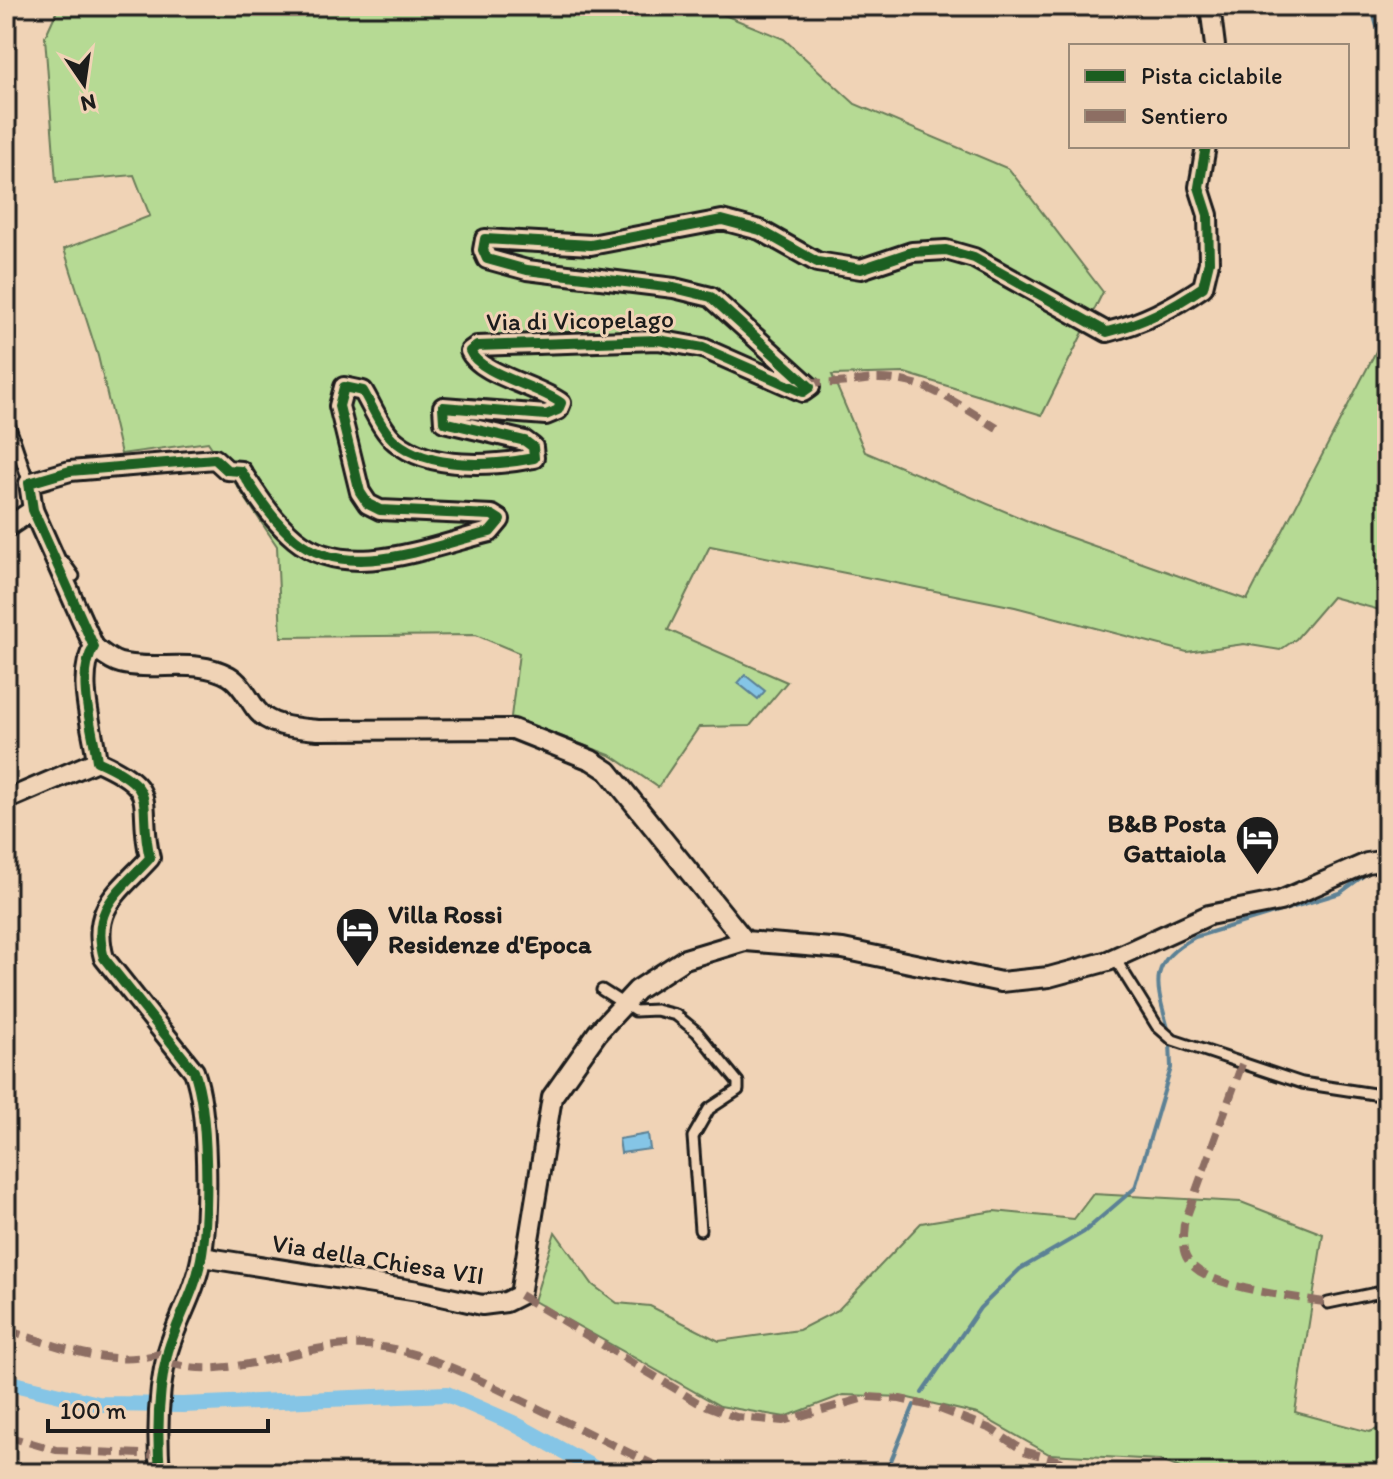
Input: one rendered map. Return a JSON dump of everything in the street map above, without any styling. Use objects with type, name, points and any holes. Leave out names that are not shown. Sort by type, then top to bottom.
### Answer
[{"type":"street","points":[[1210,6],[1215,44]]},
{"type":"street","name":"Via di Vicopelago","points":[[29,483],[70,471],[215,459],[227,470],[241,471],[274,519],[318,555],[352,562],[490,532],[500,520],[492,515],[380,510],[368,504],[360,492],[339,406],[344,387],[363,391],[393,440],[409,451],[459,463],[511,463],[534,458],[533,447],[525,441],[444,422],[443,407],[546,415],[558,410],[561,403],[550,395],[479,364],[470,351],[477,346],[658,340],[703,348],[803,392],[810,387],[711,297],[674,288],[527,270],[487,259],[483,250],[485,239],[591,245],[722,220],[760,230],[817,262],[861,269],[912,252],[946,250],[974,258],[1107,332],[1135,325],[1175,306],[1203,287],[1209,262],[1208,215],[1199,187],[1206,148]]},
{"type":"street","points":[[29,483],[33,510],[94,647],[116,663],[149,668],[187,665],[230,677],[258,713],[274,723],[291,727],[451,732],[513,729],[591,760],[608,771],[745,941]]},
{"type":"street","points":[[6,528],[33,510]]},
{"type":"street","points":[[94,647],[86,660],[86,676],[97,761]]},
{"type":"street","points":[[6,800],[97,761],[129,776],[144,795],[145,839],[150,858],[101,914],[99,941],[104,958],[194,1071],[201,1090],[204,1192],[202,1257],[166,1366],[158,1447],[160,1473]]},
{"type":"street","name":"Via della Chiesa VII","points":[[202,1257],[418,1291],[482,1305],[506,1302],[520,1295],[552,1097],[598,1032],[624,1003],[637,990],[685,959],[745,941],[843,949],[1001,982],[1079,971],[1209,915],[1280,901],[1367,863],[1387,860]]},
{"type":"lane","points":[[6,415],[29,483]]},
{"type":"lane","points":[[49,550],[57,553],[74,576]]},
{"type":"lane","points":[[1114,957],[1157,1026],[1173,1040],[1302,1083],[1387,1096]]},
{"type":"lane","points":[[602,990],[635,1011],[656,1010],[676,1015],[697,1032],[738,1082],[738,1090],[709,1109],[693,1137],[700,1230]]},
{"type":"lane","points":[[1328,1303],[1376,1293],[1387,1298]]},
{"type":"green space","points":[[59,6],[702,6],[784,39],[855,104],[1009,169],[1103,292],[1042,415],[905,373],[832,375],[865,452],[1049,530],[1247,600],[1387,330],[1387,612],[1332,597],[1296,639],[1280,650],[1244,644],[1187,652],[1015,607],[710,546],[668,630],[787,682],[750,726],[699,727],[658,787],[612,756],[511,717],[519,653],[476,635],[281,637],[277,546],[208,442],[121,454],[98,356],[64,249],[150,216],[134,175],[56,182],[45,37]]},
{"type":"green space","points":[[1093,1194],[1241,1202],[1323,1234],[1295,1412],[1369,1432],[1387,1426],[1387,1473],[1193,1473],[1159,1460],[1049,1454],[978,1414],[904,1397],[843,1395],[785,1417],[720,1406],[534,1301],[555,1232],[593,1285],[617,1303],[650,1306],[719,1341],[799,1330],[838,1310],[921,1223],[994,1211],[1074,1219]]},
{"type":"water","points":[[745,675],[765,691],[758,699],[738,683]]},
{"type":"water","points":[[648,1134],[650,1149],[621,1153],[619,1139]]},
{"type":"waterway","points":[[1371,6],[1387,61]]},
{"type":"waterway","points":[[1380,848],[1387,826]]},
{"type":"waterway","points":[[1169,1032],[1159,977],[1168,956],[1179,947],[1195,937],[1340,893],[1370,871]]},
{"type":"waterway","points":[[922,1393],[980,1308],[1020,1269],[1084,1232],[1135,1188],[1171,1068],[1170,1042]]},
{"type":"waterway","points":[[6,1382],[98,1404],[183,1405],[447,1394],[513,1423],[603,1473]]},
{"type":"waterway","points":[[886,1473],[914,1405]]},
{"type":"marked path","points":[[806,380],[833,383],[879,379],[912,383],[941,394],[997,428]]},
{"type":"marked path","points":[[1242,1064],[1184,1224],[1184,1252],[1198,1270],[1231,1285],[1328,1303]]},
{"type":"marked path","points":[[520,1295],[697,1402],[736,1417],[783,1421],[868,1397],[900,1399],[935,1407],[991,1429],[1024,1451],[1078,1466],[1133,1473]]},
{"type":"marked path","points":[[6,1330],[67,1349],[107,1357],[128,1358],[169,1351]]},
{"type":"marked path","points":[[167,1362],[193,1368],[218,1368],[349,1345],[396,1349],[469,1375],[671,1473]]},
{"type":"marked path","points":[[6,1436],[56,1450],[158,1455]]},
{"type":"cycle path","points":[[160,1473],[162,1381],[168,1351],[195,1283],[204,1240],[206,1164],[203,1111],[194,1071],[104,958],[101,941],[104,914],[118,892],[150,858],[143,799],[132,781],[97,761],[86,687],[86,672],[94,647],[33,510],[29,483],[70,471],[215,459],[227,470],[241,471],[287,532],[316,552],[364,560],[416,552],[490,532],[500,520],[492,515],[380,510],[368,504],[360,492],[339,406],[344,387],[363,391],[386,432],[396,442],[426,457],[462,464],[534,458],[533,447],[525,441],[444,422],[443,407],[546,415],[558,410],[561,403],[485,366],[470,351],[477,346],[658,340],[703,348],[803,392],[810,387],[711,297],[674,288],[527,270],[487,259],[483,250],[485,239],[591,245],[722,220],[760,230],[817,262],[861,269],[912,252],[946,250],[974,258],[1107,332],[1157,314],[1203,287],[1209,262],[1208,215],[1199,187],[1206,148]]},
{"type":"place","name":"B&B Posta Gattaiola","points":[[1257,877]]},
{"type":"place","name":"Villa Rossi Residenze d'Epoca","points":[[357,968]]}]
